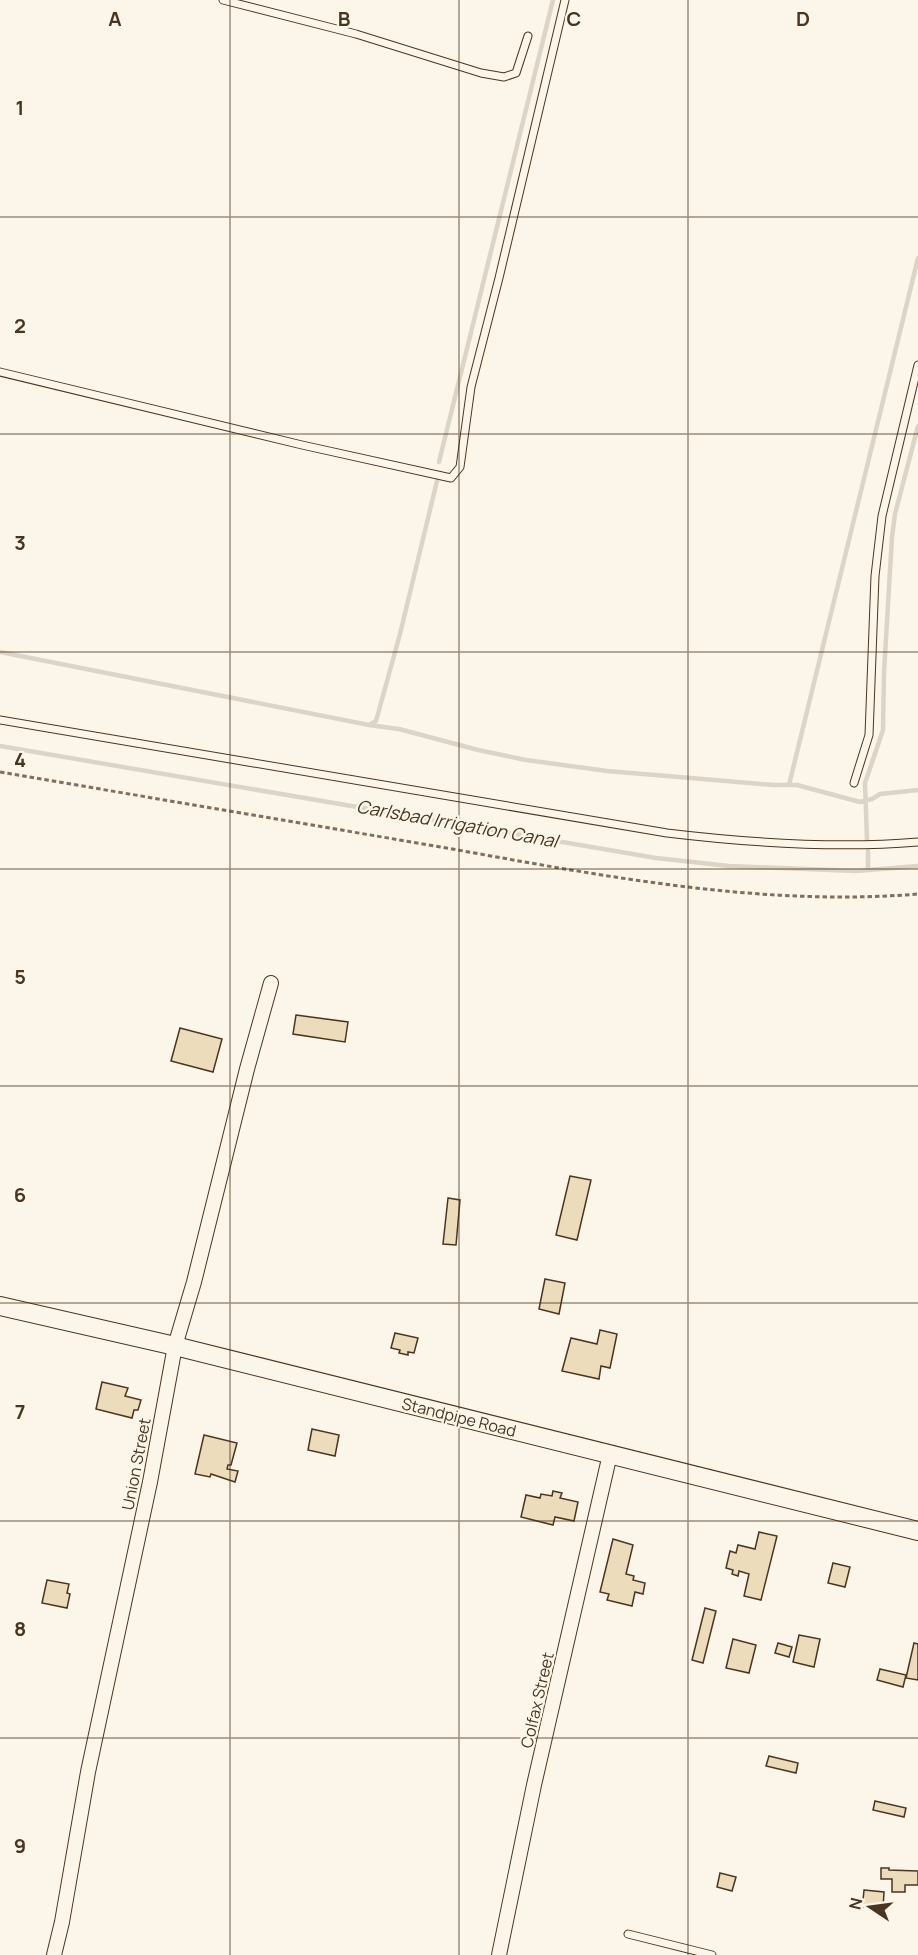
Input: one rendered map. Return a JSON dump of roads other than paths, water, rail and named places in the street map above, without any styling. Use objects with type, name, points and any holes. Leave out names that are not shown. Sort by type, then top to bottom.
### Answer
[{"type":"street","name":"Union Street","points":[[54,1955],[62,1922],[88,1772],[150,1482],[175,1346],[194,1282],[271,983]]},
{"type":"street","name":"Standpipe Road","points":[[0,1306],[175,1346],[918,1530]]},
{"type":"street","name":"Colfax Street","points":[[499,1955],[534,1785],[610,1454]]},
{"type":"lane","points":[[223,0],[356,34],[481,73],[504,77],[516,73],[528,36]]},
{"type":"lane","points":[[0,372],[302,445],[451,478],[460,467],[471,387],[500,278],[565,0]]},
{"type":"lane","points":[[854,783],[868,735],[875,576],[882,516],[918,365]]},
{"type":"lane","points":[[0,720],[667,832],[730,840],[810,845],[880,845],[918,842]]},
{"type":"lane","points":[[628,1934],[712,1955]]},
{"type":"waterway","points":[[439,462],[553,0]]},
{"type":"waterway","points":[[789,785],[918,258]]},
{"type":"waterway","points":[[867,840],[865,783],[883,730],[892,537],[895,514],[918,426]]},
{"type":"waterway","points":[[0,652],[369,725],[376,721],[400,634],[437,481]]},
{"type":"waterway","points":[[369,725],[399,729],[526,760],[607,771],[797,785],[860,802],[880,794],[918,790]]},
{"type":"waterway","name":"Carlsbad Irrigation Canal","points":[[0,746],[656,858],[729,866],[856,871],[918,866]]},
{"type":"waterway","points":[[868,851],[868,870]]}]
